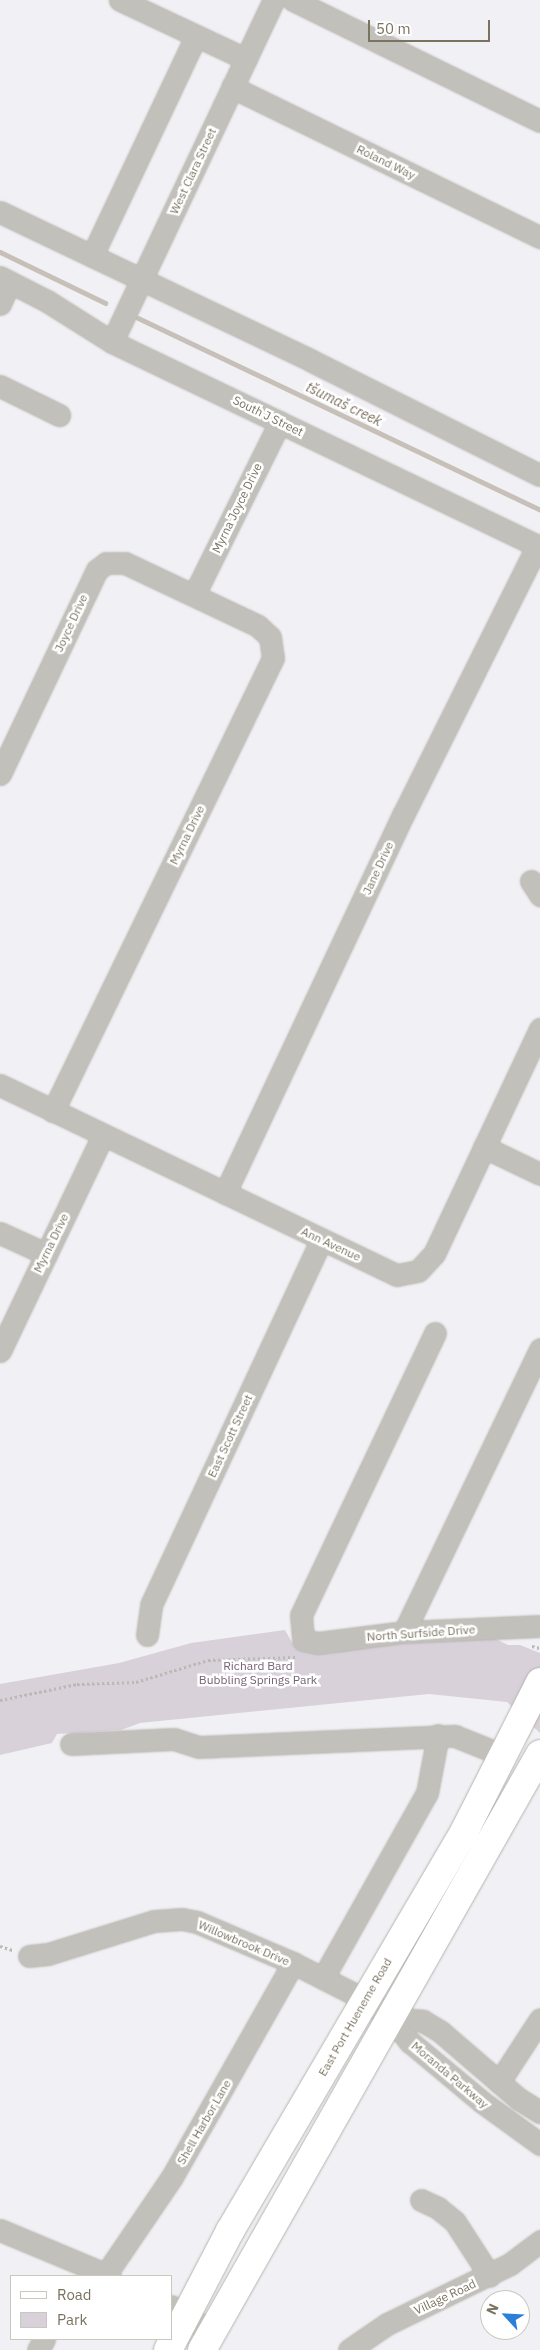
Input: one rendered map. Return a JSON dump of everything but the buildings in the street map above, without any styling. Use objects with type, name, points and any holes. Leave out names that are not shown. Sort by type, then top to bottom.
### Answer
[{"type":"main road","name":"East Port Hueneme Road","points":[[172,2335],[179,2309],[366,2000],[465,1830],[540,1682]]},
{"type":"main road","points":[[206,2341],[540,1754]]},
{"type":"street","points":[[120,0],[246,59]]},
{"type":"street","name":"West Clara Street","points":[[112,342],[274,0]]},
{"type":"street","points":[[293,0],[540,121]]},
{"type":"street","points":[[92,256],[196,36]]},
{"type":"street","name":"Roland Way","points":[[232,87],[540,237]]},
{"type":"street","points":[[0,212],[540,474]]},
{"type":"street","points":[[0,304],[5,280]]},
{"type":"street","name":"South J Street","points":[[5,280],[112,342],[538,547]]},
{"type":"street","points":[[0,386],[59,415]]},
{"type":"street","name":"Myrna Joyce Drive","points":[[194,595],[280,422]]},
{"type":"street","name":"Jane Drive","points":[[225,1193],[403,815],[538,547]]},
{"type":"street","name":"Joyce Drive","points":[[0,774],[97,570],[106,563],[125,563],[194,595]]},
{"type":"street","name":"Myrna Drive","points":[[53,1111],[273,658],[270,637],[265,630],[194,595]]},
{"type":"street","name":"Ann Avenue","points":[[0,1085],[397,1275],[418,1271],[434,1254],[540,1029]]},
{"type":"street","name":"Myrna Drive","points":[[0,1351],[103,1135]]},
{"type":"street","points":[[484,1147],[540,1174]]},
{"type":"street","points":[[0,1233],[46,1254]]},
{"type":"street","name":"East Scott Street","points":[[147,1636],[151,1605],[321,1240]]},
{"type":"street","points":[[301,1648],[301,1615],[435,1333]]},
{"type":"street","points":[[404,1632],[540,1349]]},
{"type":"street","name":"North Surfside Drive","points":[[301,1648],[318,1643],[404,1632],[540,1626]]},
{"type":"street","points":[[323,1978],[426,1793],[438,1736]]},
{"type":"street","points":[[71,1744],[174,1740],[199,1747],[455,1736],[502,1755]]},
{"type":"street","name":"Willowbrook Drive","points":[[29,1956],[48,1954],[154,1921],[182,1919],[197,1922],[293,1963],[366,2000],[391,2018]]},
{"type":"street","name":"Shell Harbor Lane","points":[[108,2275],[172,2177],[293,1963]]},
{"type":"street","name":"Moranda Parkway","points":[[391,2018],[429,2025],[462,2047],[499,2082],[540,2112]]},
{"type":"street","name":"Moranda Parkway","points":[[391,2018],[410,2042],[508,2123],[540,2144]]},
{"type":"street","points":[[499,2082],[540,2018]]},
{"type":"street","points":[[421,2200],[455,2222],[490,2276]]},
{"type":"street","points":[[0,2230],[76,2271],[108,2275]]},
{"type":"street","name":"Village Road","points":[[349,2350],[387,2324],[490,2276],[540,2241]]},
{"type":"street","points":[[179,2309],[206,2341]]},
{"type":"path","points":[[527,1644],[540,1648]]},
{"type":"path","points":[[0,1700],[77,1684],[136,1682],[208,1660],[301,1648]]},
{"type":"green space","name":"Richard Bard Bubbling Springs Park","points":[[285,1630],[294,1646],[316,1650],[479,1637],[496,1639],[508,1645],[520,1645],[540,1653],[540,1733],[507,1702],[429,1694],[140,1723],[121,1730],[57,1734],[52,1743],[0,1755],[0,1684],[119,1663],[191,1643]]},
{"type":"waterway","name":"tšumaš creek","points":[[0,252],[105,303]]},
{"type":"waterway","name":"tšumaš creek","points":[[138,318],[540,510]]}]
